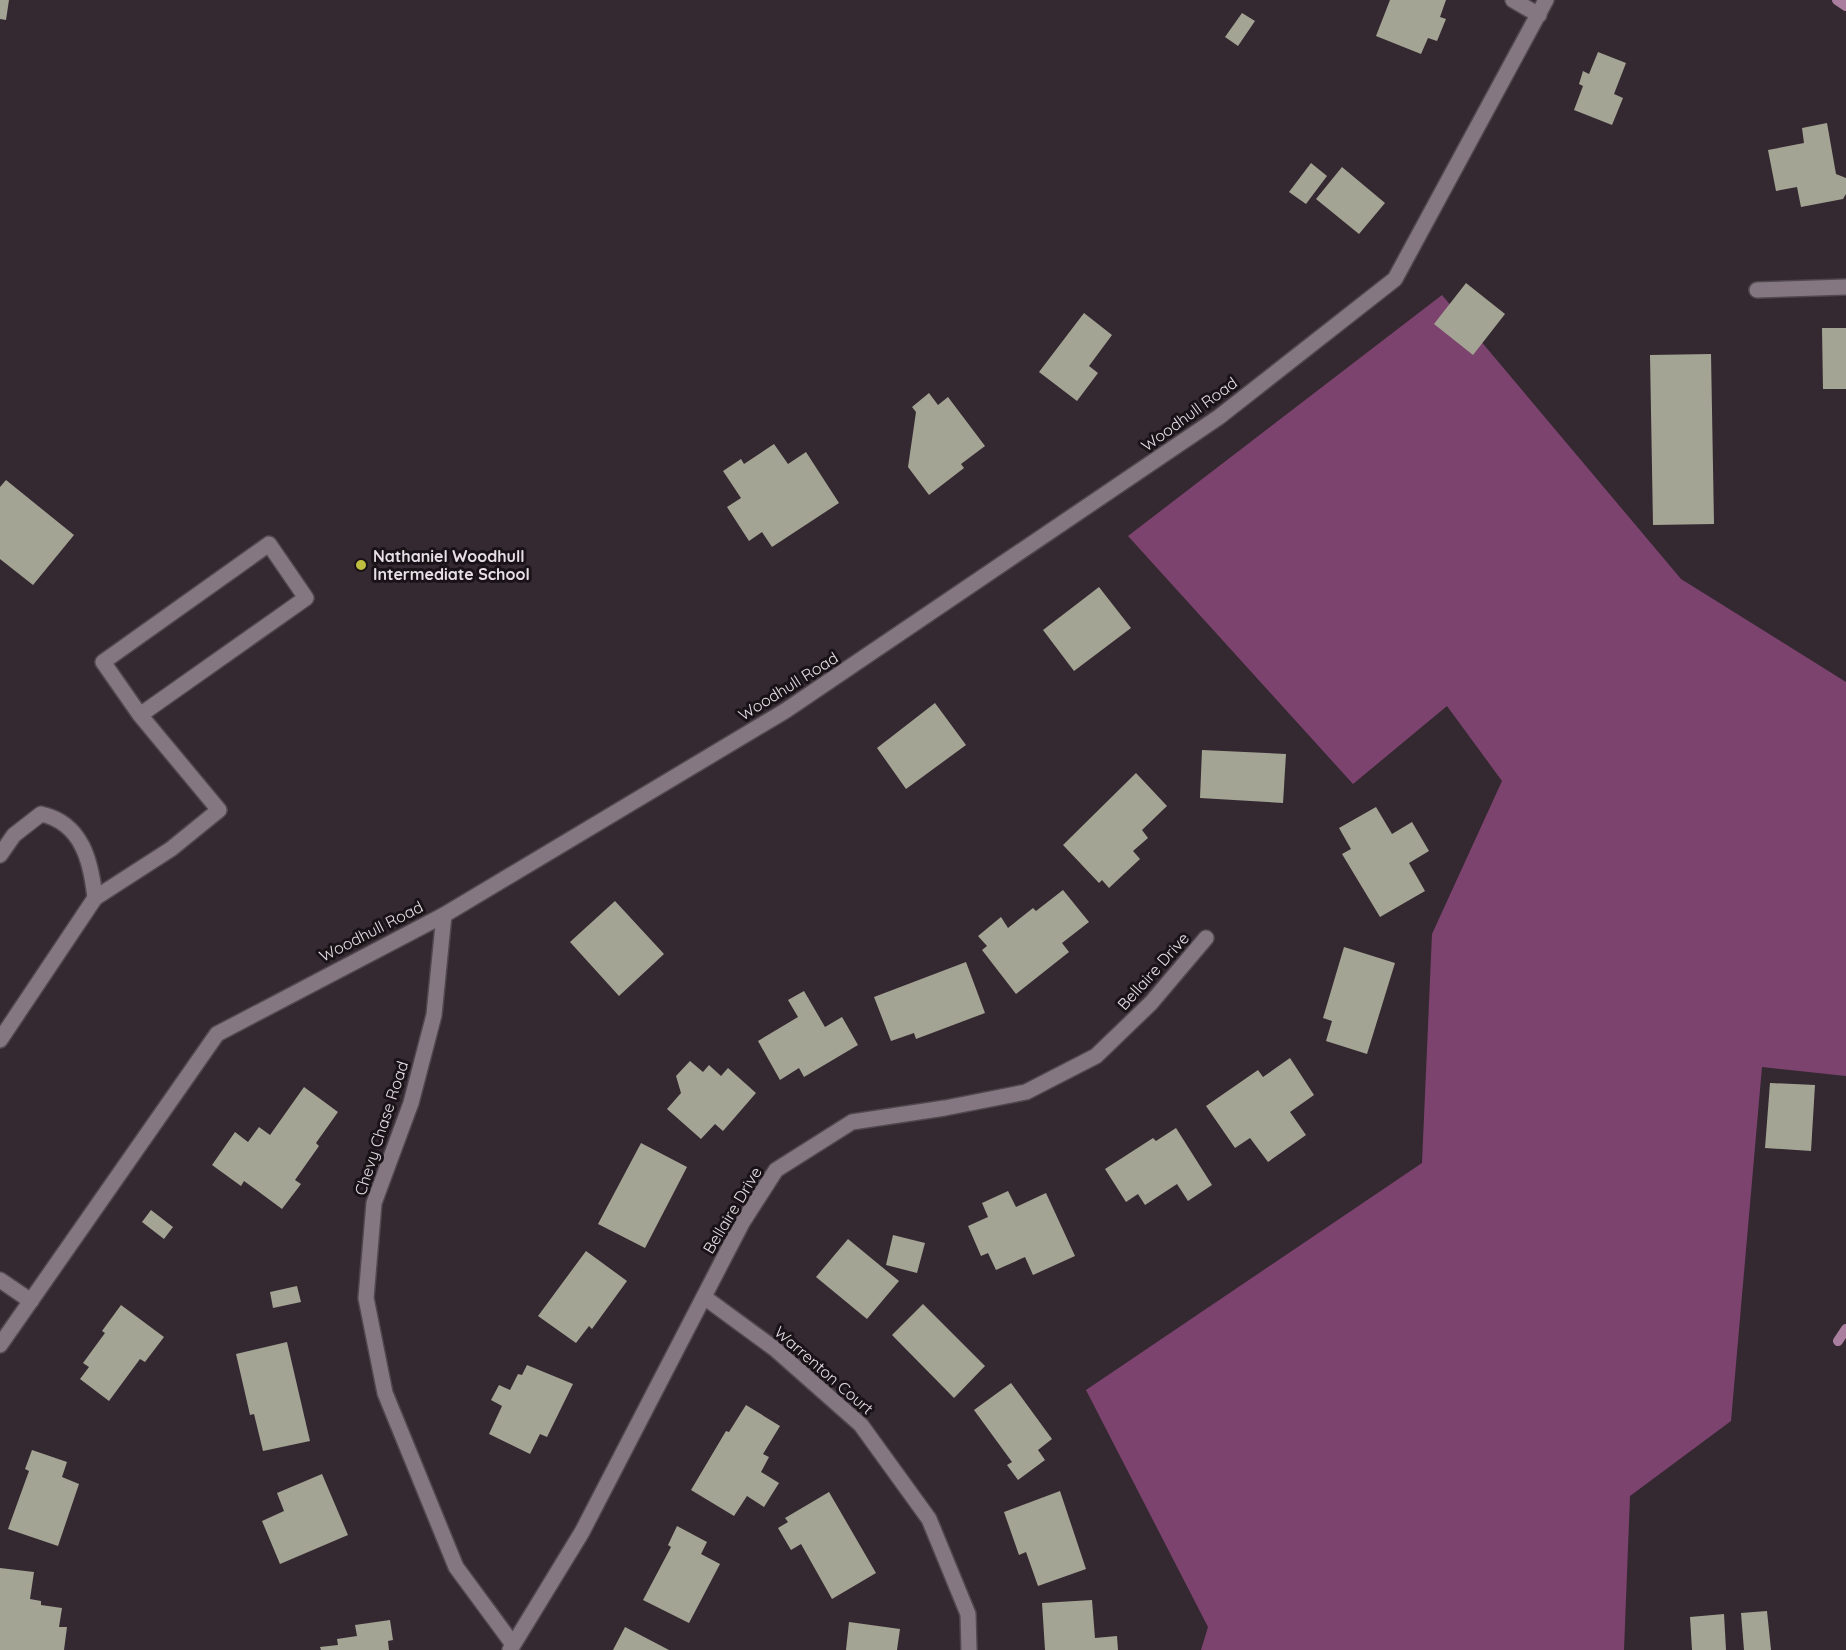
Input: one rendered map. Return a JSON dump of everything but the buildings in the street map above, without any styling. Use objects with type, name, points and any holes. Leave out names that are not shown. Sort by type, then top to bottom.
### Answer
[{"type":"street","points":[[1513,0],[1539,15]]},
{"type":"street","name":"Woodhull Road","points":[[0,1345],[217,1034],[444,915],[785,711],[1219,417],[1395,279],[1546,0]]},
{"type":"street","points":[[1757,290],[1846,286]]},
{"type":"street","points":[[0,1040],[95,898],[171,849],[219,810],[140,715],[103,662],[269,544],[306,598],[140,715]]},
{"type":"street","points":[[0,855],[14,835],[41,814],[55,817],[67,825],[86,851],[92,869],[95,898]]},
{"type":"street","name":"Chevy Chase Road","points":[[444,915],[434,1015],[411,1103],[374,1203],[366,1298],[385,1394],[456,1567],[511,1647]]},
{"type":"street","name":"Bellaire Drive","points":[[511,1647],[582,1532],[742,1223],[776,1170],[852,1122],[1026,1092],[1096,1056],[1151,1003],[1206,938]]},
{"type":"street","points":[[0,1280],[31,1301]]},
{"type":"street","name":"Warrenton Court","points":[[704,1297],[775,1349],[861,1425],[929,1519],[968,1614],[969,1650]]},
{"type":"shaded area","points":[[1442,295],[1681,579],[1846,682],[1846,1076],[1762,1067],[1731,1421],[1630,1496],[1624,1650],[1201,1650],[1208,1627],[1086,1390],[1422,1163],[1432,934],[1502,781],[1447,706],[1353,784],[1128,536]]},
{"type":"waterway","points":[[1837,0],[1846,6]]},
{"type":"waterway","points":[[1838,1341],[1846,1329]]},
{"type":"place","name":"Nathaniel Woodhull Intermediate School","points":[[361,565]]}]
